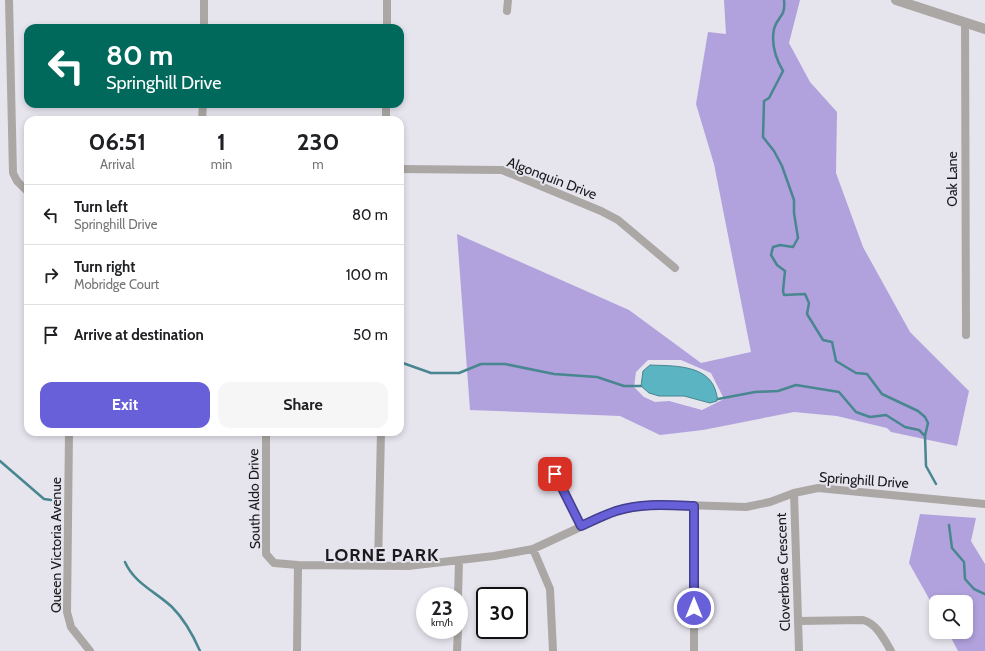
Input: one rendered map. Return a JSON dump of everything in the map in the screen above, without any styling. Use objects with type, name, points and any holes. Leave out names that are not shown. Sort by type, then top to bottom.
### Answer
[{"type":"street","points":[[9,0],[13,173],[17,181],[24,188]]},
{"type":"street","points":[[204,0],[204,24]]},
{"type":"street","points":[[387,0],[387,24]]},
{"type":"street","points":[[507,11],[508,0]]},
{"type":"street","points":[[896,0],[985,29]]},
{"type":"street","name":"Oak Lane","points":[[965,22],[966,335]]},
{"type":"street","name":"Algonquin Drive","points":[[404,169],[502,170],[601,211],[618,220],[675,268]]},
{"type":"street","name":"Queen Victoria Avenue","points":[[69,436],[67,612],[71,627],[90,651]]},
{"type":"street","name":"South Aldo Drive","points":[[266,436],[266,554],[274,563],[298,565]]},
{"type":"street","points":[[378,565],[381,436]]},
{"type":"street","points":[[555,474],[581,526]]},
{"type":"street","name":"Springhill Drive","points":[[298,565],[408,566],[459,561],[533,549],[615,511],[654,504],[746,507],[770,502],[794,493],[818,488],[985,504]]},
{"type":"street","name":"Cloverbrae Crescent","points":[[794,493],[799,651]]},
{"type":"street","points":[[694,506],[694,651]]},
{"type":"street","points":[[533,549],[550,590],[553,651]]},
{"type":"street","points":[[458,587],[459,561]]},
{"type":"street","points":[[297,651],[298,565]]},
{"type":"street","points":[[798,621],[863,620],[870,622],[891,651]]},
{"type":"street","points":[[458,639],[458,651]]},
{"type":"shaded area","points":[[724,0],[800,0],[789,43],[810,82],[837,112],[836,173],[863,247],[910,332],[969,391],[957,446],[891,432],[887,428],[837,416],[794,412],[703,430],[660,435],[620,416],[470,410],[457,234],[629,310],[701,363],[751,352],[714,164],[696,104],[708,32],[726,34]],"holes":[[[648,360],[681,360],[711,373],[724,399],[702,410],[669,401],[655,402],[644,397],[634,387],[636,372]]]},
{"type":"shaded area","points":[[920,514],[976,518],[971,541],[985,564],[985,651],[958,651],[952,639],[973,639],[973,595],[929,595],[929,599],[909,563]]},
{"type":"water","points":[[650,365],[677,366],[696,371],[704,375],[715,389],[717,401],[710,403],[684,396],[659,396],[649,393],[641,386],[643,371]]},
{"type":"waterway","points":[[784,0],[783,14],[775,25],[773,35],[776,56],[783,71],[769,98],[764,101],[763,137],[774,151],[782,166],[794,200],[794,213],[798,238],[793,247],[780,245],[773,247],[771,255],[777,265],[785,271],[784,295],[805,294],[809,303],[807,314],[823,340],[832,342],[836,361],[856,373],[867,374],[882,394],[918,411],[925,417],[928,423],[925,436]]},
{"type":"waterway","points":[[404,363],[431,373],[459,373],[481,364],[505,364],[554,374],[597,377],[624,386],[641,386]]},
{"type":"waterway","points":[[718,399],[755,392],[778,391],[796,385],[839,392],[856,412],[870,417],[886,415],[905,427],[919,430],[925,436],[926,466],[936,484]]},
{"type":"waterway","points":[[0,461],[44,499],[51,500]]},
{"type":"waterway","points":[[949,525],[952,548],[964,562],[965,579],[974,589],[985,594]]},
{"type":"waterway","points":[[125,562],[140,582],[172,607],[188,628],[200,651]]},
{"type":"district","name":"LORNE PARK","points":[[382,555]]},
{"type":"route","points":[[555,474],[581,526],[615,511],[654,504],[694,506],[694,608]]}]
